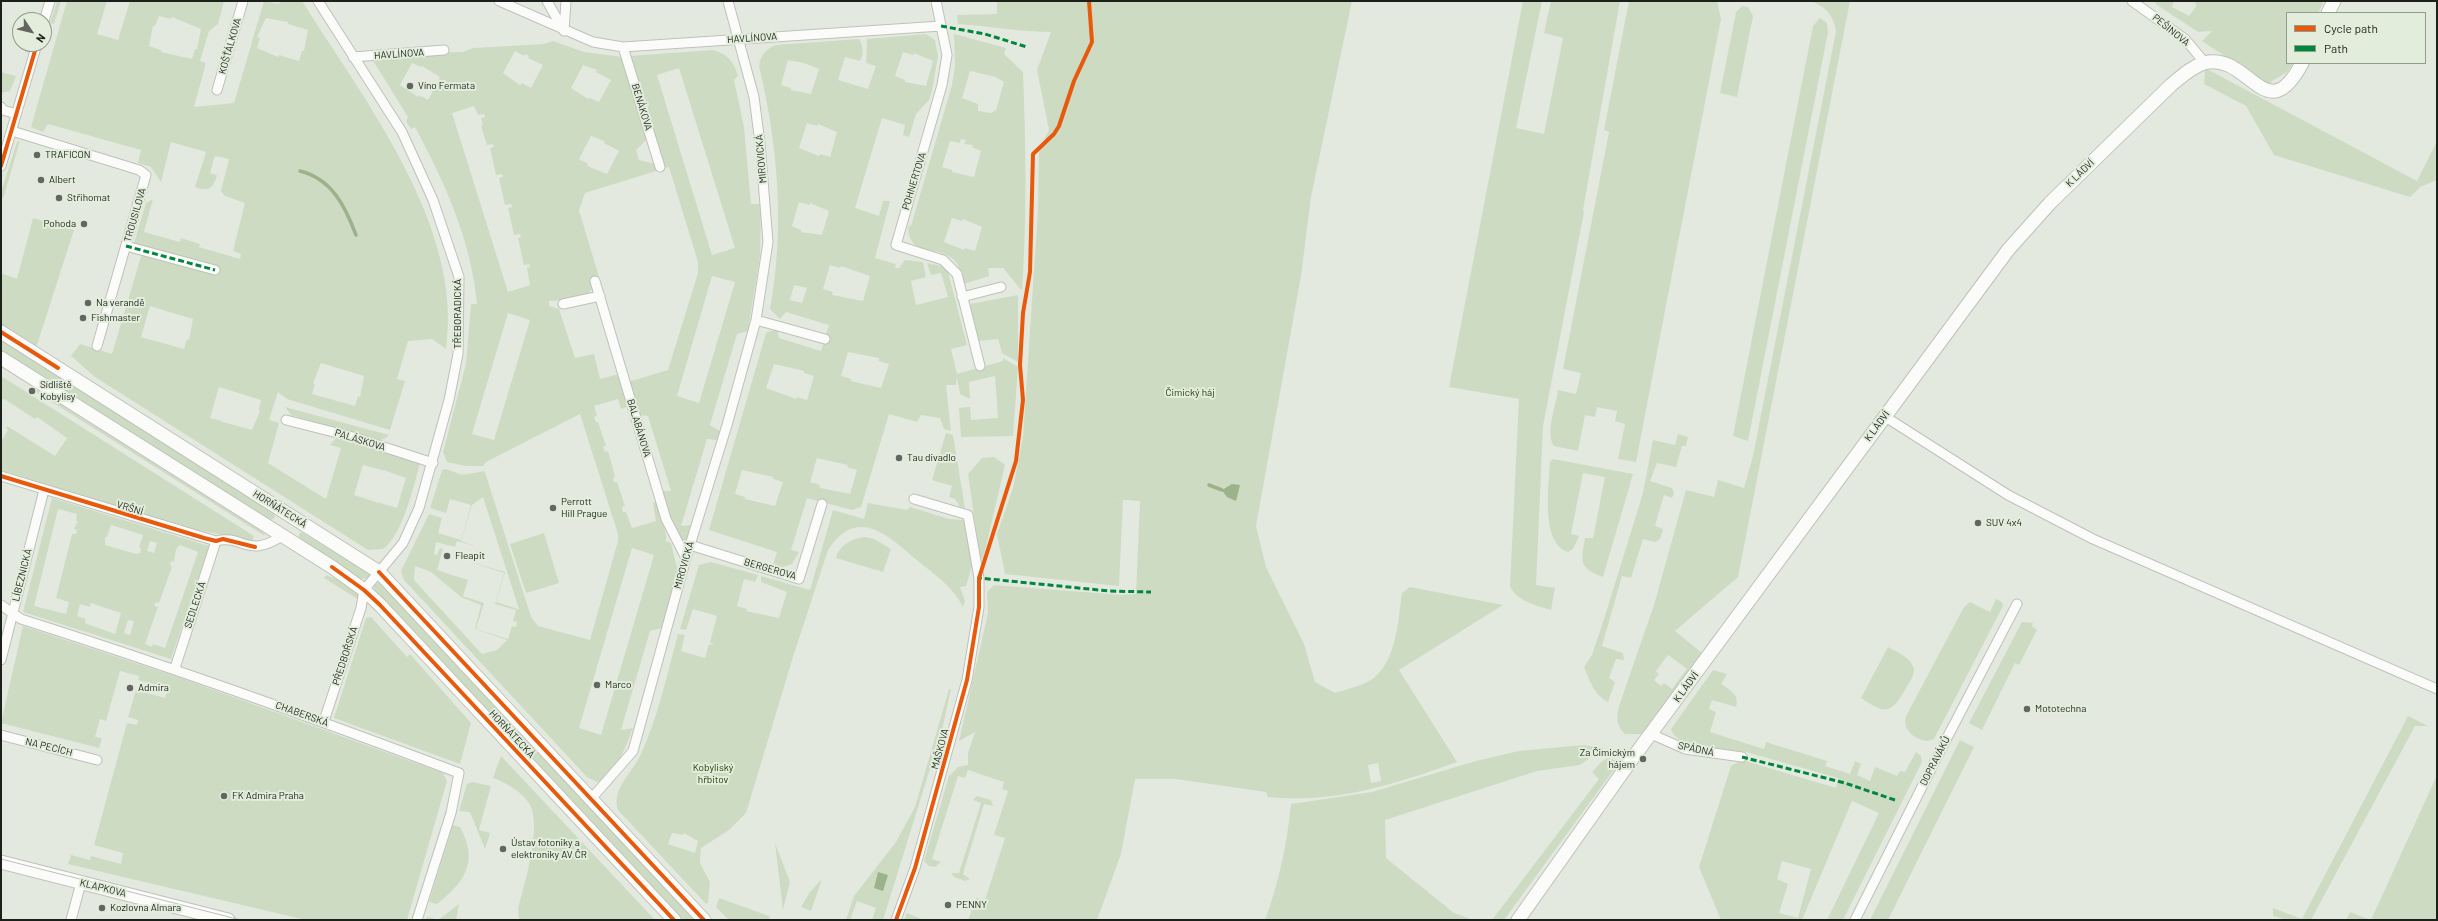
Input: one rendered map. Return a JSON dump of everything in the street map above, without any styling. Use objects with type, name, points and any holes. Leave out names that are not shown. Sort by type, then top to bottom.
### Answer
[{"type":"main road","points":[[2328,12],[2334,1]]},
{"type":"main road","points":[[2205,63],[2228,65],[2268,92],[2280,91],[2292,81],[2301,64]]},
{"type":"main road","name":"K LÁDVÍ","points":[[1518,920],[1651,734],[1884,416],[2008,250],[2050,203],[2171,85],[2191,69],[2205,63]]},
{"type":"main road","name":"HORŇÁTECKÁ","points":[[1,332],[379,572],[704,920]]},
{"type":"main road","name":"HORŇÁTECKÁ","points":[[1,358],[282,536],[364,590],[380,605],[674,920]]},
{"type":"main road","points":[[282,536],[293,517]]},
{"type":"main road","name":"KLAPKOVA","points":[[1,862],[227,920]]},
{"type":"street","points":[[47,12],[50,1]]},
{"type":"street","name":"KOŠŤÁLKOVA","points":[[217,90],[243,1]]},
{"type":"street","name":"TŘEBORADICKÁ","points":[[318,1],[402,132],[433,200],[459,277],[458,354],[433,463],[419,508],[403,543],[364,590]]},
{"type":"street","name":"HAVLÍNOVA","points":[[499,1],[564,32],[593,42],[623,47],[941,26]]},
{"type":"street","points":[[547,1],[564,32]]},
{"type":"street","points":[[564,32],[566,1]]},
{"type":"street","name":"MIROVICKÁ","points":[[592,799],[633,751],[686,558],[727,425],[756,320],[768,242],[760,143],[754,97],[728,1]]},
{"type":"street","points":[[936,1],[941,26]]},
{"type":"street","name":"PEŠINOVA","points":[[2132,1],[2185,39],[2205,63]]},
{"type":"street","name":"POHNERTOVA","points":[[941,26],[946,55],[942,85],[896,245],[942,260],[957,274],[980,366]]},
{"type":"street","name":"BENÁKOVA","points":[[623,47],[660,167]]},
{"type":"street","name":"HAVLÍNOVA","points":[[353,57],[444,50]]},
{"type":"street","points":[[1,166],[3,150],[12,130],[35,52]]},
{"type":"street","points":[[1,107],[3,110],[16,114]]},
{"type":"street","name":"TROUSILOVA","points":[[12,130],[139,170],[146,175],[97,346]]},
{"type":"street","points":[[126,246],[215,270]]},
{"type":"street","name":"BALABÁNOVA","points":[[595,281],[666,519],[686,558]]},
{"type":"street","points":[[962,297],[1001,287]]},
{"type":"street","points":[[563,304],[600,296]]},
{"type":"street","points":[[756,320],[825,339]]},
{"type":"street","points":[[1884,416],[2008,495],[2093,539],[2437,690]]},
{"type":"street","name":"PALÁSKOVA","points":[[286,420],[353,437],[433,463]]},
{"type":"street","name":"VRŠNÍ","points":[[1,476],[216,541],[223,539],[255,547],[270,544],[282,536]]},
{"type":"street","name":"LÍBEZNICKÁ","points":[[1,660],[44,490]]},
{"type":"street","name":"MAŠKOVA","points":[[896,920],[915,868],[965,687],[979,606],[979,578],[968,515],[914,498]]},
{"type":"street","name":"BERGEROVA","points":[[690,545],[799,579],[822,504]]},
{"type":"street","name":"SEDLECKÁ","points":[[175,668],[216,541]]},
{"type":"street","name":"PŘEDBOŘSKÁ","points":[[324,721],[361,608],[364,590]]},
{"type":"street","name":"DOPRAVÁKŮ","points":[[1855,920],[1946,738],[2017,604]]},
{"type":"street","name":"CHABERSKÁ","points":[[1,605],[21,619],[175,668],[324,721],[459,773],[450,813],[417,920]]},
{"type":"street","name":"SPÁDNÁ","points":[[1651,734],[1685,749],[1742,757]]},
{"type":"street","name":"NA PECÍCH","points":[[1,735],[97,760]]},
{"type":"street","points":[[72,920],[81,882]]},
{"type":"green space","points":[[57,1],[61,1],[54,24],[52,24],[52,17]]},
{"type":"green space","points":[[67,1],[107,1],[97,34],[118,40],[130,1],[224,1],[218,24],[209,31],[200,61],[206,63],[194,107],[234,103],[264,1],[279,4],[280,1],[302,1],[380,122],[404,166],[425,211],[440,257],[448,303],[446,349],[432,339],[408,341],[397,379],[405,381],[390,430],[287,399],[278,392],[269,420],[279,423],[268,463],[326,499],[341,448],[330,445],[335,439],[343,439],[420,463],[411,497],[401,522],[390,543],[383,549],[368,550],[95,377],[71,356],[80,344],[112,354],[142,253],[132,250],[146,203],[153,199],[144,232],[180,242],[181,238],[200,244],[199,247],[240,259],[241,254],[233,251],[245,203],[225,196],[221,191],[229,159],[215,156],[210,173],[217,175],[212,186],[204,189],[195,187],[206,152],[171,142],[161,182],[151,167],[138,163],[141,150],[48,124],[43,132],[31,127]],"holes":[[[159,16],[171,19],[172,17],[201,29],[197,49],[195,49],[192,59],[161,52],[161,50],[149,46],[153,26],[155,26]],[[266,18],[288,22],[288,24],[308,30],[304,51],[302,51],[299,61],[279,55],[278,57],[257,48],[260,38],[257,37]],[[150,306],[172,313],[173,311],[173,313],[193,319],[189,340],[187,339],[184,349],[141,337]],[[321,363],[364,376],[360,397],[358,396],[355,406],[312,394],[315,384],[313,383]],[[219,387],[261,400],[260,411],[252,430],[223,422],[222,423],[222,421],[210,418]],[[363,465],[385,471],[386,469],[386,471],[406,478],[400,497],[402,498],[400,498],[397,508],[377,502],[376,504],[376,502],[354,495]]]},
{"type":"green space","name":"Čimický háj","points":[[997,1],[1352,1],[1311,197],[1301,276],[1256,526],[1266,567],[1304,644],[1315,682],[1335,693],[1371,680],[1382,669],[1388,659],[1395,638],[1402,593],[1410,587],[1503,605],[1399,670],[1457,762],[1388,785],[1341,795],[1317,798],[1268,797],[1266,792],[1176,779],[1135,779],[1121,854],[1097,920],[968,920],[976,898],[985,900],[1005,838],[994,835],[1008,791],[1002,789],[1004,782],[968,770],[965,778],[958,776],[932,859],[941,862],[935,867],[929,866],[924,861],[949,776],[958,767],[968,765],[968,753],[975,732],[959,741],[988,613],[987,592],[994,585],[1122,595],[1136,594],[1140,501],[1052,495],[1123,500],[1119,586],[1005,574],[997,534],[1013,488],[1023,437],[1038,210],[1039,150],[1049,130],[1037,70],[1051,32],[958,24],[957,15],[997,14]],"holes":[[[1378,763],[1381,781],[1371,783],[1368,765]]]},
{"type":"green space","points":[[1523,1],[1542,1],[1516,128],[1544,134],[1563,38],[1544,33],[1551,1],[1620,1],[1583,210],[1584,212],[1543,426],[1536,585],[1555,588],[1551,610],[1534,605],[1522,599],[1517,596],[1510,586],[1519,399],[1449,387]]},
{"type":"green space","points":[[1629,1],[1717,1],[1721,19],[1636,462],[1618,459],[1625,424],[1615,421],[1617,411],[1597,407],[1595,417],[1585,415],[1578,451],[1554,446],[1551,434],[1552,419],[1558,390],[1576,394],[1581,373],[1563,369],[1609,132],[1604,130]]},
{"type":"green space","points":[[1809,1],[1850,1],[1738,577],[1675,631],[1702,653],[1642,734],[1625,734],[1618,725],[1617,714],[1619,706],[1654,605],[1686,490],[1714,497],[1718,480],[1744,488],[1753,456],[1836,31],[1833,20],[1824,8]],"holes":[[[1668,655],[1687,669],[1672,689],[1664,683],[1661,686],[1654,680],[1659,674],[1656,671]]]},
{"type":"green space","points":[[2154,1],[2174,1],[2172,7],[2189,16],[2197,5],[2195,3],[2196,1],[2324,1],[2318,12],[2286,12],[2286,64],[2292,64],[2287,72],[2272,81],[2270,84],[2264,82],[2202,41],[2212,31],[2198,32],[2157,5]]},
{"type":"green space","points":[[1742,6],[1748,7],[1753,16],[1737,97],[1720,93],[1736,12]]},
{"type":"green space","points":[[1820,18],[1827,23],[1828,32],[1748,441],[1733,436],[1813,26]]},
{"type":"green space","points":[[926,34],[935,40],[938,56],[929,100],[916,114],[909,137],[903,135],[905,125],[882,118],[855,208],[879,216],[883,201],[890,201],[875,258],[896,264],[895,268],[899,268],[905,260],[923,262],[926,277],[911,281],[916,305],[948,297],[941,273],[931,275],[927,263],[942,266],[948,272],[967,345],[951,349],[957,374],[1003,361],[1003,358],[1018,367],[1013,436],[961,437],[959,408],[970,407],[971,420],[998,418],[995,376],[969,382],[970,399],[960,394],[957,377],[956,385],[946,385],[951,431],[944,429],[940,418],[921,415],[917,422],[889,414],[861,507],[852,510],[807,498],[791,550],[799,552],[792,564],[783,567],[773,565],[777,552],[709,530],[766,333],[777,329],[779,338],[821,351],[829,325],[786,312],[780,319],[770,309],[775,278],[777,248],[777,187],[771,126],[759,66],[764,53],[769,48],[776,45],[859,39],[862,50],[860,61],[845,57],[838,80],[868,89],[876,66],[866,63],[867,39]],"holes":[[[903,52],[913,55],[914,53],[933,61],[926,86],[905,82],[905,80],[895,76]],[[788,60],[804,63],[819,69],[811,94],[791,90],[791,88],[781,85]],[[807,123],[817,126],[818,124],[837,132],[830,157],[820,154],[819,156],[799,148]],[[799,202],[809,205],[810,203],[829,211],[822,235],[801,232],[801,230],[792,226]],[[830,265],[840,268],[841,266],[870,276],[863,301],[832,295],[833,292],[823,289]],[[794,285],[807,288],[802,303],[790,300]],[[848,352],[879,358],[879,361],[889,364],[881,388],[851,381],[851,379],[841,376]],[[774,364],[804,371],[804,373],[814,376],[807,400],[797,397],[796,399],[766,388]],[[817,458],[848,465],[847,467],[857,470],[850,494],[820,488],[820,485],[810,482]],[[742,470],[773,477],[773,479],[783,482],[775,506],[745,499],[745,497],[735,494]]]},
{"type":"green space","points":[[954,34],[1006,48],[1004,54],[1023,72],[1026,181],[1022,291],[1003,268],[988,268],[989,276],[964,284],[959,267],[953,259],[939,252],[918,247],[913,243],[909,236],[908,226],[911,226],[952,85],[955,66]],"holes":[[[970,71],[996,77],[1004,82],[996,110],[991,113],[978,111],[978,104],[962,98]],[[961,139],[966,140],[964,144],[973,145],[972,147],[981,151],[974,177],[952,172],[952,170],[942,167],[950,141],[960,143]],[[952,218],[962,221],[963,219],[982,227],[975,251],[965,248],[964,250],[944,242]]]},
{"type":"green space","points":[[553,41],[584,52],[623,57],[647,139],[636,150],[639,160],[655,164],[656,171],[585,193],[579,210],[599,277],[590,280],[592,289],[589,293],[572,299],[549,301],[549,306],[559,309],[575,358],[594,354],[600,379],[619,374],[627,407],[621,409],[618,399],[594,406],[597,416],[594,417],[596,422],[598,422],[606,446],[603,447],[605,452],[608,451],[615,476],[613,478],[614,482],[617,482],[625,506],[622,507],[623,512],[626,512],[632,528],[656,521],[653,503],[657,502],[666,534],[666,541],[671,543],[678,572],[662,628],[650,631],[621,730],[633,728],[624,751],[615,767],[604,778],[597,782],[587,777],[404,580],[401,571],[429,514],[442,518],[438,533],[461,540],[471,505],[450,499],[446,513],[430,508],[442,470],[446,469],[462,475],[485,471],[531,617],[538,626],[590,640],[618,541],[618,534],[580,414],[486,462],[483,466],[466,466],[447,462],[443,452],[466,364],[471,304],[477,304],[474,280],[463,235],[455,212],[436,169],[415,127],[411,129],[406,121],[408,117],[372,59],[376,55],[463,52],[473,48],[544,44]],"holes":[[[515,51],[524,56],[525,54],[529,56],[528,58],[543,65],[531,88],[522,83],[520,85],[503,73]],[[412,63],[421,67],[422,66],[440,77],[428,100],[419,95],[418,97],[400,85]],[[583,65],[597,70],[596,72],[611,80],[599,102],[590,98],[588,99],[571,88]],[[474,106],[478,115],[484,114],[485,117],[481,118],[483,125],[481,126],[487,145],[493,144],[494,147],[490,148],[496,175],[502,174],[503,177],[499,178],[505,205],[511,204],[512,207],[508,208],[514,235],[520,234],[521,237],[518,238],[524,265],[529,264],[530,267],[527,268],[530,285],[508,292],[452,113]],[[591,136],[604,141],[604,143],[619,151],[607,174],[587,166],[588,164],[579,159]],[[508,313],[530,320],[494,440],[472,434]],[[483,497],[519,609],[496,602],[505,572],[474,563],[478,547],[461,541],[472,505]],[[457,541],[478,547],[473,563],[504,573],[495,604],[516,610],[513,621],[517,622],[516,627],[512,626],[508,639],[476,629],[484,603],[463,596],[468,580],[437,570],[443,549],[440,548],[437,555],[434,554],[436,542],[455,547]],[[632,548],[654,555],[601,735],[579,728]],[[415,566],[431,572],[461,597],[481,605],[475,629],[507,640],[497,650],[482,654],[414,580]]]},
{"type":"green space","points":[[713,50],[730,59],[738,76],[734,80],[744,127],[751,204],[761,204],[760,255],[748,331],[737,334],[710,425],[720,431],[717,440],[707,439],[681,526],[692,525],[684,547],[679,546],[661,491],[671,491],[648,416],[638,415],[628,382],[668,370],[698,273],[698,262],[669,167],[664,168],[629,56]],"holes":[[[679,68],[735,248],[712,255],[657,75]],[[712,276],[735,282],[699,403],[677,396]]]},
{"type":"green space","points":[[2205,68],[2417,181],[2437,141],[2437,180],[2420,187],[2410,197],[2274,155],[2246,106],[2204,84]]},
{"type":"green space","points":[[1,72],[16,76],[10,91],[1,93]]},
{"type":"green space","points":[[20,141],[3,199],[1,192],[17,142]]},
{"type":"green space","points":[[33,218],[74,230],[36,348],[1,325],[1,273],[17,279]]},
{"type":"green space","points":[[1018,295],[1018,362],[1002,353],[998,339],[979,341],[970,304]]},
{"type":"green space","points":[[1,340],[273,510],[275,518],[271,520],[267,518],[1,351]]},
{"type":"green space","points":[[1,376],[254,536],[252,541],[179,526],[1,470],[1,438],[3,439],[8,430],[6,428],[7,426],[55,456],[67,438],[37,417],[35,419],[4,399],[1,400]]},
{"type":"green space","points":[[37,390],[263,532],[265,536],[36,392]]},
{"type":"green space","points":[[285,407],[389,435],[386,438],[377,441],[291,415]]},
{"type":"green space","points":[[946,433],[953,435],[965,508],[960,507],[955,499],[949,497],[952,486],[932,480]]},
{"type":"green space","points":[[1678,434],[1688,437],[1686,446],[1682,446],[1676,467],[1657,463],[1650,481],[1672,488],[1674,493],[1672,498],[1664,495],[1655,526],[1663,529],[1660,539],[1655,542],[1643,539],[1631,578],[1622,576],[1602,646],[1623,653],[1624,660],[1616,659],[1609,678],[1615,682],[1608,702],[1596,692],[1584,667],[1592,655],[1643,493],[1653,440],[1675,445]]},
{"type":"green space","points":[[994,457],[1005,465],[983,559],[980,557],[968,474],[982,458]]},
{"type":"green space","points":[[1553,459],[1633,474],[1603,577],[1595,574],[1585,567],[1582,558],[1585,538],[1593,538],[1605,477],[1583,473],[1571,534],[1579,536],[1573,549],[1568,552],[1559,546],[1553,537],[1550,525],[1548,512],[1548,484],[1550,462]]},
{"type":"green space","points":[[52,498],[209,546],[171,659],[23,612]],"holes":[[[58,509],[77,514],[76,521],[78,521],[74,529],[77,530],[76,534],[72,534],[56,598],[69,602],[66,614],[34,606]],[[111,525],[143,535],[139,547],[141,548],[140,553],[136,554],[105,545],[105,537],[107,537]],[[150,541],[157,543],[154,553],[147,551]],[[180,545],[198,552],[165,648],[153,644],[152,647],[145,644],[158,607],[154,606],[156,602],[159,603],[172,567],[170,565],[171,561],[174,562],[176,549]],[[91,603],[121,613],[115,634],[85,623],[86,619],[77,616],[80,604],[90,607]],[[128,620],[134,621],[130,635],[124,633]]]},
{"type":"green space","name":"Kobyliský hřbitov","points":[[868,503],[907,510],[910,507],[949,519],[965,520],[973,562],[966,586],[960,587],[965,601],[963,607],[954,593],[943,582],[896,542],[884,535],[873,529],[862,527],[850,529],[839,537],[828,550],[793,657],[746,813],[729,830],[701,848],[700,863],[710,882],[708,903],[706,904],[618,810],[617,803],[617,796],[623,782],[640,756],[652,727],[662,696],[678,634],[685,635],[681,651],[705,658],[709,644],[714,645],[710,642],[717,616],[693,609],[686,630],[680,629],[699,565],[711,562],[758,575],[755,582],[744,579],[737,606],[747,609],[746,611],[779,618],[787,592],[761,582],[761,576],[810,590],[833,510],[864,519]],"holes":[[[672,833],[683,835],[684,833],[698,841],[695,853],[668,844]]]},
{"type":"green space","points":[[301,532],[369,573],[369,578],[360,579],[299,540],[299,534]]},
{"type":"green space","points":[[544,533],[559,583],[526,593],[510,544]]},
{"type":"green space","points":[[865,537],[874,539],[891,549],[883,572],[836,558],[840,549],[847,543]]},
{"type":"green space","points":[[326,575],[351,587],[358,595],[359,600],[324,578]]},
{"type":"green space","points":[[380,582],[697,920],[683,920],[375,591],[374,585]]},
{"type":"green space","points":[[1996,599],[2002,602],[2003,606],[1934,739],[1927,741],[1914,736],[1907,730],[1905,721],[1906,716],[1964,607],[1970,602],[1990,612]]},
{"type":"green space","points":[[371,617],[407,657],[410,654],[471,723],[460,764],[334,718],[366,618]]},
{"type":"green space","points":[[2022,622],[2033,623],[2032,626],[2037,630],[2019,665],[2015,663],[1982,730],[1969,723]]},
{"type":"green space","points":[[23,626],[178,677],[443,773],[447,781],[407,920],[306,920],[68,864],[71,855],[90,860],[91,856],[121,864],[123,853],[94,845],[127,723],[137,725],[138,720],[128,717],[136,690],[165,698],[168,688],[138,680],[139,676],[120,671],[106,721],[100,719],[95,737],[102,738],[99,748],[1,723]]},
{"type":"green space","points":[[1888,647],[1908,659],[1913,666],[1914,673],[1895,704],[1891,708],[1881,709],[1861,698]]},
{"type":"green space","points":[[1713,670],[1727,674],[1721,684],[1733,693],[1737,699],[1737,703],[1736,707],[1712,700],[1709,709],[1716,712],[1710,732],[1764,749],[1766,742],[1827,761],[1825,766],[1850,774],[1855,761],[1861,764],[1857,775],[1870,781],[1875,767],[1897,776],[1900,771],[1905,772],[1916,752],[1921,756],[1922,762],[1843,920],[1827,920],[1879,813],[1852,801],[1802,920],[1721,920],[1699,867],[1731,766],[1742,760],[1836,788],[1838,778],[1746,752],[1686,745],[1673,734],[1671,729]],"holes":[[[1782,861],[1811,869],[1798,918],[1779,913],[1788,884],[1777,879]]]},
{"type":"green space","points":[[949,689],[951,689],[942,730],[883,920],[872,920],[876,908],[857,901],[850,920],[846,920],[854,896],[896,842],[915,807]]},
{"type":"green space","points":[[2408,716],[2428,726],[2415,726],[2311,920],[2288,920],[2273,916],[2273,908],[2302,919]]},
{"type":"green space","points":[[1960,740],[1974,747],[1888,920],[1870,920]]},
{"type":"green space","points":[[1583,745],[1604,748],[1580,765],[1537,771],[1385,820],[1386,858],[1454,913],[1473,920],[1265,920],[1282,863],[1291,804],[1372,792],[1476,761],[1519,751]]},
{"type":"green space","points":[[501,756],[655,920],[519,920],[518,909],[528,871],[533,842],[533,815],[530,805],[519,792],[503,782],[493,778]]},
{"type":"green space","points":[[1608,758],[1615,760],[1615,768],[1504,920],[1492,920],[1599,779],[1592,772],[1602,761]]},
{"type":"green space","points":[[2437,775],[2437,920],[2371,920]]},
{"type":"green space","points":[[473,782],[491,786],[479,830],[490,833],[485,849],[470,812],[459,811],[467,784]]},
{"type":"green space","points":[[977,796],[991,800],[993,806],[984,804],[963,874],[970,879],[965,881],[954,877],[951,873],[959,873],[981,803],[973,800]]},
{"type":"green space","points":[[453,825],[460,827],[466,839],[468,861],[466,870],[462,879],[447,896],[437,904],[429,902]]},
{"type":"green space","points":[[775,843],[790,882],[783,910]]},
{"type":"green space","points":[[822,879],[811,911],[801,907],[810,892]]},
{"type":"green space","points":[[719,898],[769,916],[770,920],[729,920],[716,907]]},
{"type":"green space","points":[[459,904],[456,920],[438,920]]},
{"type":"green space","points":[[2350,912],[2371,920],[2346,920]]},
{"type":"green space","points":[[907,913],[924,920],[904,920]]},
{"type":"green space","points":[[428,917],[438,920],[424,920]]},
{"type":"shaded area","points":[[1232,484],[1240,485],[1236,501],[1227,497],[1222,490]]},
{"type":"shaded area","points":[[878,872],[888,875],[883,891],[874,888]]},
{"type":"waterway","points":[[300,171],[321,180],[329,187],[342,204],[356,235]]},
{"type":"waterway","points":[[1209,485],[1222,490]]},
{"type":"tram line","points":[[1,859],[241,920]]},
{"type":"marked path","points":[[941,26],[985,34],[1027,47]]},
{"type":"marked path","points":[[126,246],[215,270]]},
{"type":"marked path","points":[[980,575],[979,578],[1109,591],[1151,592]]},
{"type":"marked path","points":[[1742,757],[1845,783],[1895,800]]},
{"type":"cycle path","points":[[896,920],[915,868],[967,680],[979,607],[979,578],[1016,461],[1023,400],[1020,365],[1023,313],[1030,272],[1033,154],[1054,134],[1059,126],[1074,81],[1092,42],[1089,1]]},
{"type":"cycle path","points":[[1,166],[35,52]]},
{"type":"cycle path","points":[[1,332],[58,368]]},
{"type":"cycle path","points":[[1,476],[204,538],[216,541],[223,539],[255,547]]},
{"type":"cycle path","points":[[332,567],[364,590],[380,605],[674,920]]},
{"type":"cycle path","points":[[379,572],[704,920]]},
{"type":"place","name":"Víno Fermata","points":[[410,86]]},
{"type":"place","name":"TRAFICON","points":[[37,155]]},
{"type":"place","name":"Albert","points":[[41,180]]},
{"type":"place","name":"Střihomat","points":[[59,198]]},
{"type":"place","name":"Pohoda","points":[[84,224]]},
{"type":"place","name":"Na verandě","points":[[88,303]]},
{"type":"place","name":"Fishmaster","points":[[83,318]]},
{"type":"place","name":"Sídliště Kobylisy","points":[[32,391]]},
{"type":"place","name":"Tau divadlo","points":[[899,458]]},
{"type":"place","name":"Perrott Hill Prague","points":[[553,508]]},
{"type":"place","name":"SUV 4x4","points":[[1978,523]]},
{"type":"place","name":"Fleapit","points":[[447,556]]},
{"type":"place","name":"Marco","points":[[597,685]]},
{"type":"place","name":"Admira","points":[[130,688]]},
{"type":"place","name":"Mototechna","points":[[2027,709]]},
{"type":"place","name":"Za Čimickým hájem","points":[[1643,759]]},
{"type":"place","name":"FK Admira Praha","points":[[224,796]]},
{"type":"place","name":"Ústav fotoniky a elektroniky AV ČR","points":[[503,849]]},
{"type":"place","name":"PENNY","points":[[948,905]]},
{"type":"place","name":"Kozlovna Almara","points":[[102,908]]}]
